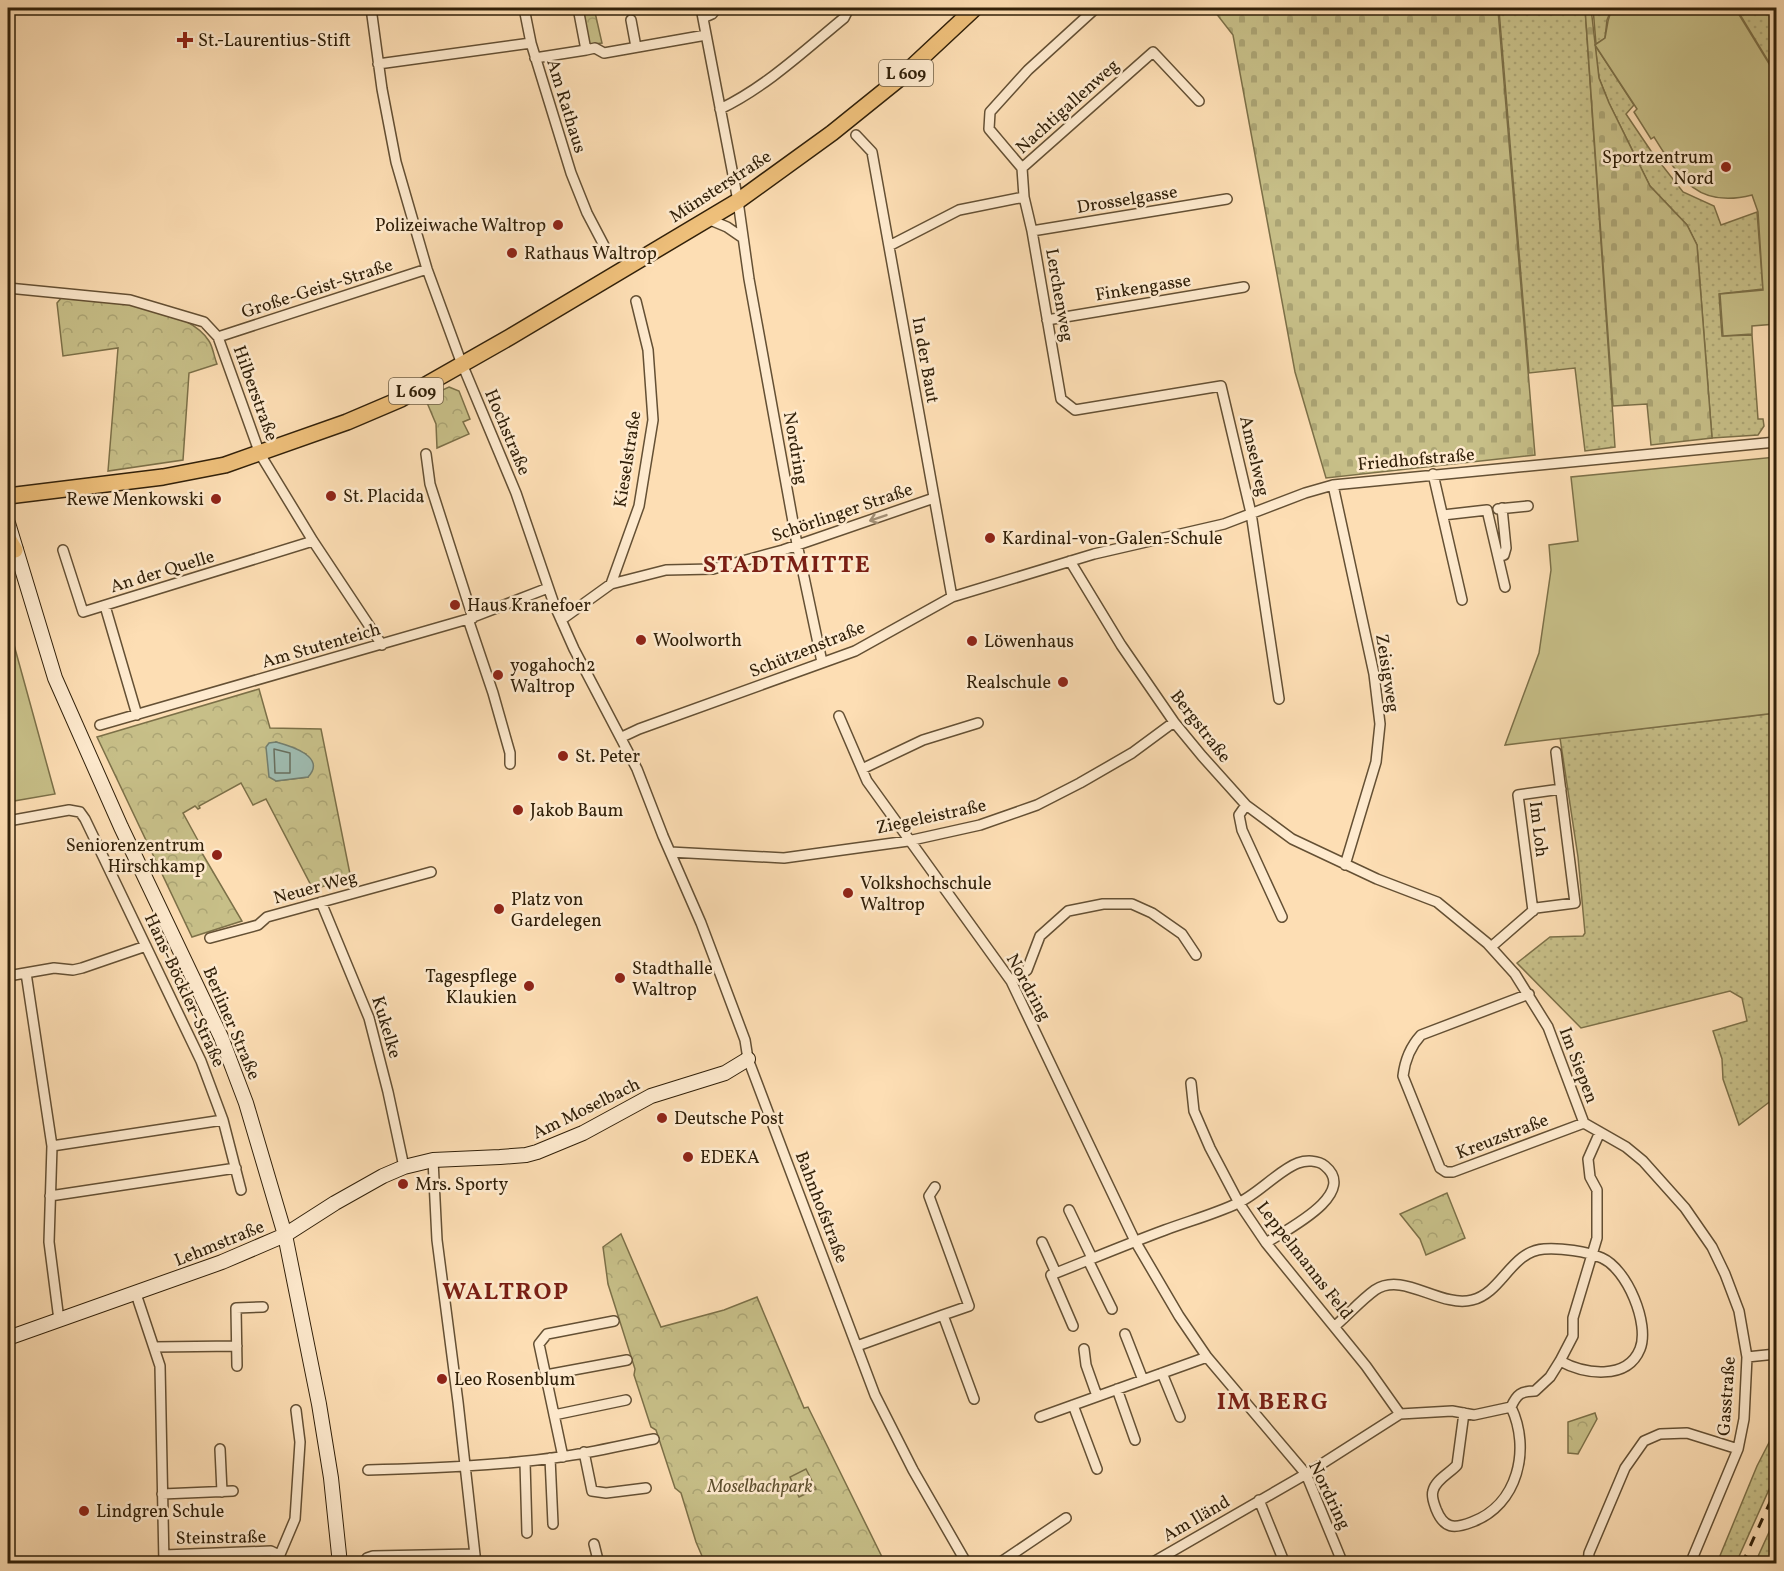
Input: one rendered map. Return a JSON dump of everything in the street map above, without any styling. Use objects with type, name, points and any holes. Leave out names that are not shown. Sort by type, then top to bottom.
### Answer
[{"type":"main road","name":"Münsterstraße","points":[[463,365],[738,201],[832,133],[899,79],[975,8]]},
{"type":"main road","name":"L 609","points":[[8,496],[163,477],[225,465],[347,422],[393,402],[463,365]]},
{"type":"main road","name":"Berliner Straße","points":[[8,523],[11,544],[64,700],[121,827],[221,1037],[246,1103],[285,1235],[319,1404],[331,1478],[340,1563]]},
{"type":"main road","name":"Am Moselbach","points":[[433,1160],[500,1157],[537,1152],[583,1133],[651,1096],[724,1073],[748,1059]]},
{"type":"main road","name":"Lehmstraße","points":[[8,1338],[222,1262],[285,1235],[383,1176],[404,1167],[433,1160]]},
{"type":"street","name":"Hochstraße","points":[[371,8],[378,64],[396,162],[427,269],[463,365],[516,493],[561,620],[622,737],[670,852]]},
{"type":"street","points":[[524,8],[531,44]]},
{"type":"street","points":[[578,8],[586,50]]},
{"type":"street","name":"Nordring","points":[[701,8],[738,201],[796,544],[822,662]]},
{"type":"street","points":[[703,18],[712,14],[717,8]]},
{"type":"street","points":[[720,109],[744,98],[844,18],[849,8]]},
{"type":"street","points":[[1022,168],[989,129],[990,112],[1028,70],[1096,8]]},
{"type":"street","points":[[632,20],[636,47]]},
{"type":"street","points":[[535,58],[595,48],[604,53],[706,35]]},
{"type":"street","name":"Am Rathaus","points":[[378,64],[531,44],[571,173],[587,213],[608,253]]},
{"type":"street","name":"Nachtigallenweg","points":[[1024,197],[1022,168],[1153,52],[1199,100]]},
{"type":"street","name":"In der Baut","points":[[856,135],[872,152],[952,597]]},
{"type":"street","points":[[889,246],[959,210],[1024,197]]},
{"type":"street","name":"Lerchenweg","points":[[1024,197],[1032,231],[1060,399]]},
{"type":"street","name":"Drosselgasse","points":[[1032,231],[1227,199]]},
{"type":"street","points":[[708,219],[727,227],[743,238]]},
{"type":"street","name":"Große-Geist-Straße","points":[[218,337],[427,269]]},
{"type":"street","name":"Finkengasse","points":[[1047,320],[1244,287]]},
{"type":"street","name":"Hilberstraße","points":[[8,288],[130,300],[204,322],[218,337],[260,454],[313,541],[382,645]]},
{"type":"street","name":"Kieselstraße","points":[[611,584],[639,506],[653,420],[648,350],[636,301]]},
{"type":"street","name":"Amselweg","points":[[1060,399],[1075,410],[1221,386],[1251,513],[1279,699]]},
{"type":"street","name":"Friedhofstraße","points":[[1070,561],[1224,524],[1305,493],[1334,485],[1776,442]]},
{"type":"street","points":[[426,454],[429,484],[493,693],[510,753],[510,764]]},
{"type":"street","points":[[1433,474],[1462,600]]},
{"type":"street","name":"Zeisigweg","points":[[1334,485],[1374,674],[1380,724],[1376,762],[1345,865]]},
{"type":"street","name":"Schörlinger Straße","points":[[561,620],[611,584],[666,570],[713,569],[783,550],[934,498]]},
{"type":"street","points":[[1443,515],[1528,506]]},
{"type":"street","points":[[1498,556],[1504,555],[1506,548],[1502,508]]},
{"type":"street","points":[[1487,510],[1505,587]]},
{"type":"street","name":"An der Quelle","points":[[63,550],[83,612],[313,541]]},
{"type":"street","name":"Schützenstraße","points":[[622,737],[855,651],[952,597],[1070,561]]},
{"type":"street","name":"Bergstraße","points":[[1070,561],[1121,645],[1174,722],[1246,806]]},
{"type":"street","name":"Am Stutenteich","points":[[100,725],[470,619],[548,588]]},
{"type":"street","points":[[105,606],[137,715]]},
{"type":"street","name":"Nordring","points":[[839,716],[867,781],[1011,981],[1135,1241],[1179,1316],[1207,1357],[1306,1474],[1343,1563]]},
{"type":"street","name":"Ziegeleistraße","points":[[670,852],[784,858],[908,841],[980,825],[1037,805],[1132,753],[1174,722]]},
{"type":"street","points":[[862,769],[923,740],[978,723]]},
{"type":"street","name":"Im Loh","points":[[1556,752],[1561,789],[1575,903],[1533,910],[1518,795],[1561,789]]},
{"type":"street","points":[[1246,806],[1239,815],[1242,830],[1282,917]]},
{"type":"street","name":"Im Siepen","points":[[1246,806],[1292,839],[1345,865],[1437,902],[1491,947],[1515,974],[1548,1027],[1584,1123],[1600,1132]]},
{"type":"street","name":"Hans-Böckler-Straße","points":[[8,821],[69,810],[80,812],[85,819],[201,1060],[223,1120],[241,1190]]},
{"type":"street","name":"Bahnhofstraße","points":[[670,852],[700,922],[745,1040],[748,1059],[875,1395],[913,1470],[967,1563]]},
{"type":"street","name":"Neuer Weg","points":[[210,938],[258,925],[267,917],[431,872]]},
{"type":"street","name":"Kukelke","points":[[321,902],[369,1018],[404,1167]]},
{"type":"street","points":[[1011,981],[1027,970],[1040,936],[1068,911],[1103,904],[1132,904],[1152,913],[1182,934],[1196,956]]},
{"type":"street","points":[[1491,947],[1533,910]]},
{"type":"street","points":[[8,976],[54,968],[73,970],[146,946]]},
{"type":"street","points":[[26,973],[52,1146],[49,1242],[59,1320]]},
{"type":"street","name":"Kreuzstraße","points":[[1529,994],[1421,1035],[1411,1046],[1402,1076],[1440,1168],[1446,1172],[1453,1172],[1584,1123]]},
{"type":"street","name":"Leppelmanns Feld","points":[[1191,1083],[1194,1111],[1210,1148],[1239,1203],[1266,1243],[1335,1326],[1400,1414]]},
{"type":"street","points":[[52,1146],[223,1120]]},
{"type":"street","points":[[1464,1413],[1457,1465],[1436,1484],[1432,1491],[1440,1519],[1450,1526],[1461,1526],[1486,1517],[1499,1506],[1509,1492],[1520,1458],[1517,1420],[1511,1407],[1516,1396],[1523,1391],[1535,1391],[1550,1377],[1573,1336],[1573,1318],[1597,1238],[1597,1190],[1590,1177],[1588,1159],[1600,1132]]},
{"type":"street","name":"Gasstraße","points":[[1600,1132],[1626,1147],[1643,1161],[1685,1208],[1712,1247],[1739,1311],[1747,1357],[1744,1419],[1738,1449],[1690,1563]]},
{"type":"street","points":[[364,1563],[367,1558],[374,1556],[476,1559],[437,1240],[433,1160]]},
{"type":"street","points":[[1073,1326],[1051,1275],[1239,1203],[1297,1163],[1317,1162],[1325,1166],[1332,1174],[1333,1191],[1323,1205],[1266,1243]]},
{"type":"street","points":[[50,1196],[236,1168]]},
{"type":"street","points":[[857,1346],[969,1306],[929,1196],[935,1187]]},
{"type":"street","points":[[1070,1210],[1112,1309]]},
{"type":"street","points":[[1042,1242],[1056,1273]]},
{"type":"street","points":[[1335,1326],[1377,1289],[1394,1285],[1410,1287],[1445,1300],[1473,1300],[1492,1289],[1519,1259],[1530,1252],[1544,1249],[1592,1255],[1604,1259],[1624,1278],[1632,1293],[1640,1313],[1643,1333],[1640,1348],[1633,1360],[1618,1369],[1599,1373],[1573,1368],[1560,1361]]},
{"type":"street","points":[[136,1294],[160,1366],[164,1559]]},
{"type":"street","points":[[225,1308],[262,1307]]},
{"type":"street","points":[[236,1308],[237,1366]]},
{"type":"street","points":[[943,1315],[974,1400]]},
{"type":"street","points":[[563,1457],[539,1344],[547,1334],[614,1321]]},
{"type":"street","points":[[1125,1334],[1143,1380]]},
{"type":"street","points":[[154,1347],[237,1346]]},
{"type":"street","points":[[1084,1349],[1086,1365],[1097,1396]]},
{"type":"street","points":[[1747,1357],[1776,1354]]},
{"type":"street","points":[[1040,1417],[1207,1357]]},
{"type":"street","points":[[546,1375],[627,1360]]},
{"type":"street","points":[[1162,1373],[1180,1417]]},
{"type":"street","points":[[1117,1389],[1135,1440]]},
{"type":"street","points":[[554,1415],[626,1400]]},
{"type":"street","points":[[1073,1405],[1097,1469]]},
{"type":"street","points":[[1306,1474],[1400,1414],[1452,1411],[1474,1415],[1511,1407]]},
{"type":"street","name":"Steinstraße","points":[[164,1559],[271,1551],[278,1559],[295,1519],[300,1442],[296,1410]]},
{"type":"street","points":[[1588,1563],[1589,1553],[1625,1468],[1644,1441],[1660,1434],[1687,1433],[1738,1449]]},
{"type":"street","points":[[368,1470],[525,1462],[563,1457],[654,1438]]},
{"type":"street","points":[[220,1449],[222,1492]]},
{"type":"street","points":[[584,1452],[592,1491],[606,1493],[646,1488]]},
{"type":"street","points":[[550,1458],[553,1524]]},
{"type":"street","points":[[525,1462],[527,1533]]},
{"type":"street","name":"Am Iländ","points":[[1150,1563],[1306,1474]]},
{"type":"street","points":[[162,1494],[233,1491]]},
{"type":"street","points":[[1259,1500],[1285,1563]]},
{"type":"street","points":[[998,1563],[1066,1518]]},
{"type":"street","points":[[594,1544],[599,1563]]},
{"type":"green space","points":[[582,8],[594,8],[602,43],[588,45]]},
{"type":"green space","points":[[1212,8],[1515,8],[1498,10],[1535,455],[1326,478],[1295,372],[1233,35]]},
{"type":"green space","points":[[1585,8],[1615,447],[1585,451],[1575,368],[1529,373],[1499,10]]},
{"type":"green space","points":[[1585,8],[1591,8],[1599,78],[1609,103],[1650,186],[1687,225],[1697,245],[1712,438],[1651,445],[1647,404],[1613,406]]},
{"type":"green space","points":[[1593,8],[1612,8],[1607,20],[1605,38],[1596,44]]},
{"type":"green space","name":"Sportzentrum Nord","points":[[1612,8],[1735,8],[1776,75],[1776,324],[1752,326],[1752,334],[1723,336],[1720,294],[1763,290],[1758,212],[1752,195],[1718,198],[1692,187],[1682,178],[1654,137],[1651,139],[1634,112],[1637,109],[1595,45],[1605,38]]},
{"type":"green space","points":[[1736,8],[1776,8],[1776,74]]},
{"type":"green space","points":[[1595,45],[1634,105],[1626,114],[1683,192],[1714,206],[1721,225],[1757,212],[1763,289],[1719,294],[1722,336],[1752,335],[1758,419],[1763,419],[1764,426],[1758,435],[1712,438],[1697,245],[1687,225],[1650,186],[1599,78]]},
{"type":"green space","points":[[62,297],[120,303],[163,312],[182,319],[198,329],[209,341],[217,364],[189,373],[183,460],[108,471],[118,348],[63,356],[57,303]]},
{"type":"green space","points":[[449,387],[459,391],[470,419],[463,422],[469,434],[437,448],[436,424],[425,398]]},
{"type":"green space","points":[[1776,457],[1776,713],[1505,745],[1539,653],[1551,570],[1549,545],[1578,541],[1571,477]]},
{"type":"green space","points":[[8,623],[55,794],[8,802]]},
{"type":"green space","points":[[259,689],[270,728],[321,729],[351,879],[313,889],[266,799],[253,805],[241,783],[199,806],[200,808],[195,806],[183,813],[201,846],[199,848],[242,921],[192,937],[97,737]],"holes":[[[276,742],[306,754],[308,777],[276,781]]]},
{"type":"green space","points":[[1776,713],[1776,1097],[1739,1125],[1723,1079],[1722,1059],[1713,1031],[1747,1021],[1742,998],[1730,991],[1581,1028],[1517,963],[1550,937],[1583,936],[1585,933],[1578,857],[1560,738]]},
{"type":"green space","points":[[1447,1193],[1465,1238],[1426,1255],[1420,1239],[1400,1214]]},
{"type":"green space","name":"Moselbachpark","points":[[621,1234],[661,1327],[724,1310],[757,1297],[804,1408],[808,1407],[885,1563],[705,1563],[681,1493],[675,1488],[656,1430],[651,1427],[608,1284],[603,1247]]},
{"type":"green space","points":[[1595,1413],[1597,1419],[1578,1454],[1568,1453],[1568,1422]]},
{"type":"green space","points":[[1776,1429],[1776,1474],[1736,1563],[1717,1563],[1757,1466]]},
{"type":"green space","points":[[806,1469],[816,1489],[799,1497],[790,1477]]},
{"type":"green space","points":[[1776,1517],[1776,1559],[1774,1563],[1755,1563]]},
{"type":"water","points":[[276,742],[290,746],[310,758],[313,770],[308,777],[276,781],[269,777],[266,747],[269,743]]},
{"type":"railway","points":[[1742,1564],[1776,1489]]},
{"type":"place","name":"St.-Laurentius-Stift","points":[[185,40]]},
{"type":"place","name":"Sportzentrum Nord","points":[[1726,167]]},
{"type":"place","name":"Polizeiwache Waltrop","points":[[558,225]]},
{"type":"place","name":"Rathaus Waltrop","points":[[512,253]]},
{"type":"place","name":"St. Placida","points":[[331,496]]},
{"type":"place","name":"Rewe Menkowski","points":[[216,499]]},
{"type":"place","name":"Kardinal-von-Galen-Schule","points":[[990,538]]},
{"type":"place","name":"Haus Kranefoer","points":[[455,605]]},
{"type":"place","name":"Woolworth","points":[[641,640]]},
{"type":"place","name":"Löwenhaus","points":[[972,641]]},
{"type":"place","name":"yogahoch2 Waltrop","points":[[498,675]]},
{"type":"place","name":"Realschule","points":[[1063,682]]},
{"type":"place","name":"St. Peter","points":[[563,756]]},
{"type":"place","name":"Jakob Baum","points":[[518,810]]},
{"type":"place","name":"Seniorenzentrum Hirschkamp","points":[[217,855]]},
{"type":"place","name":"Volkshochschule Waltrop","points":[[848,893]]},
{"type":"place","name":"Platz von Gardelegen","points":[[499,909]]},
{"type":"place","name":"Stadthalle Waltrop","points":[[620,978]]},
{"type":"place","name":"Tagespflege Klaukien","points":[[529,986]]},
{"type":"place","name":"Deutsche Post","points":[[662,1118]]},
{"type":"place","name":"EDEKA","points":[[688,1157]]},
{"type":"place","name":"Mrs. Sporty","points":[[403,1184]]},
{"type":"place","name":"Leo Rosenblum","points":[[442,1379]]},
{"type":"place","name":"Lindgren Schule","points":[[84,1511]]},
{"type":"district","name":"STADTMITTE","points":[[787,564]]},
{"type":"district","name":"WALTROP","points":[[506,1291]]},
{"type":"district","name":"IM BERG","points":[[1273,1401]]}]
